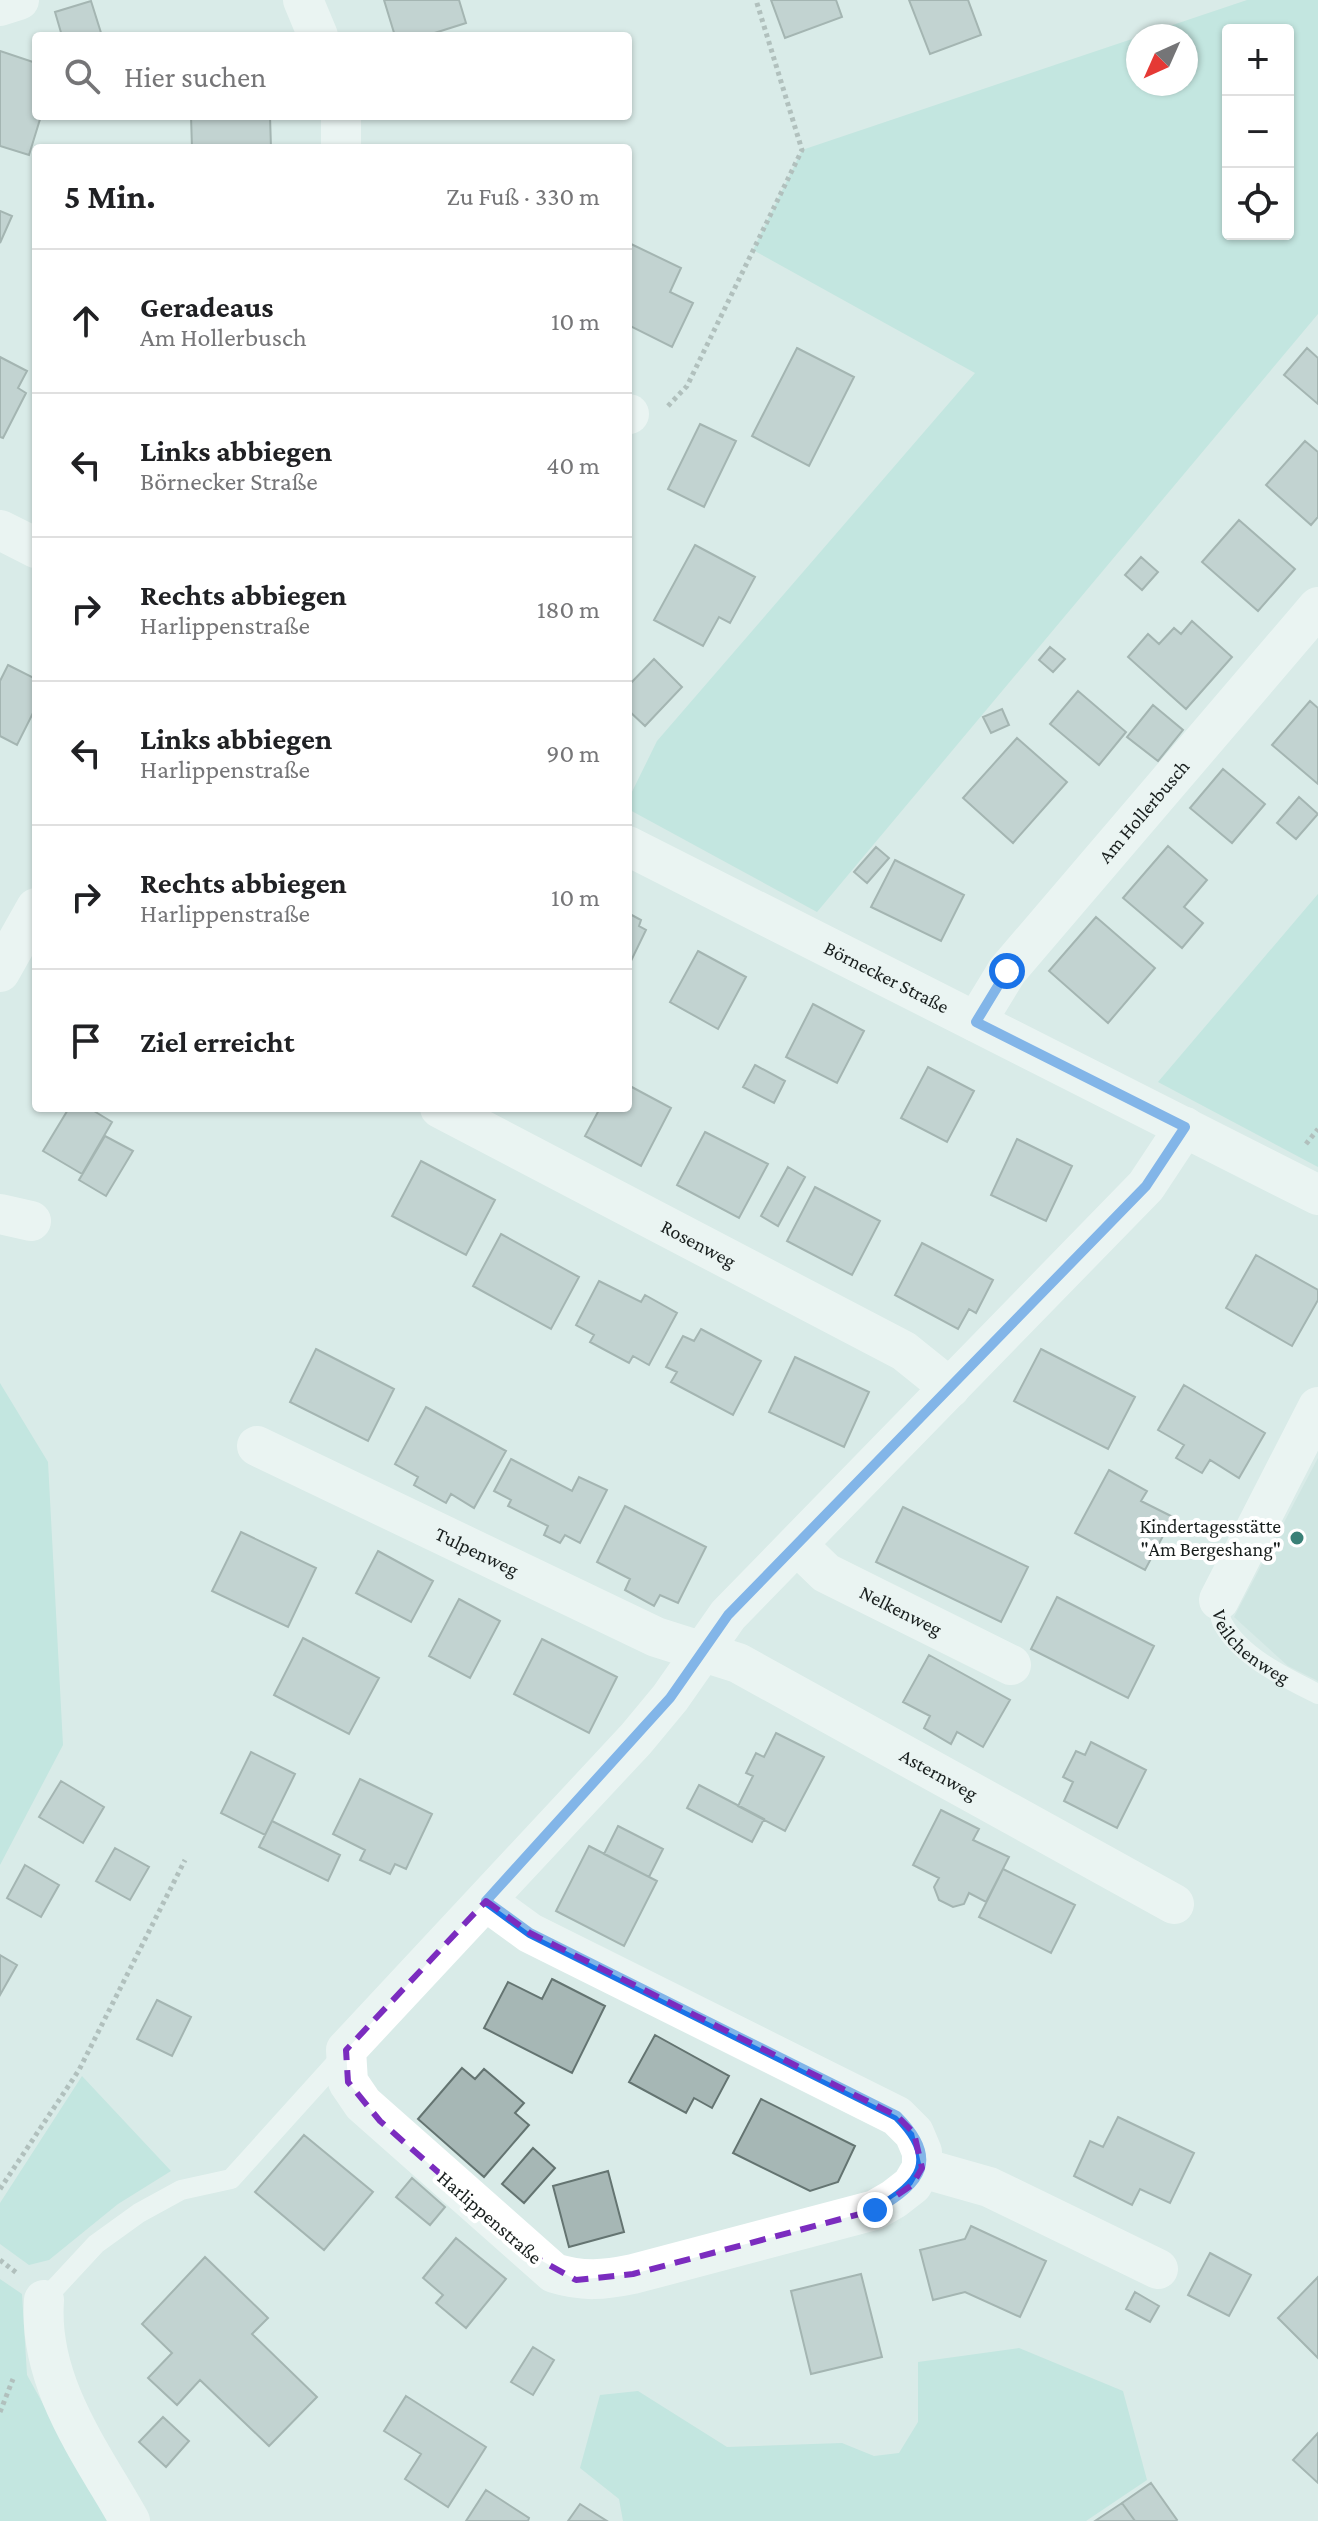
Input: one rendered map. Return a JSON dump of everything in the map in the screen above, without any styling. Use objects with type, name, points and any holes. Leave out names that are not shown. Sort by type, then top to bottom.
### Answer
[{"type":"street","points":[[0,6],[19,0]]},
{"type":"street","points":[[303,0],[316,32]]},
{"type":"street","points":[[341,120],[341,144]]},
{"type":"street","points":[[0,530],[32,546]]},
{"type":"street","name":"Am Hollerbusch","points":[[976,1022],[1007,971],[1318,607]]},
{"type":"street","name":"Börnecker Straße","points":[[632,848],[1318,1195]]},
{"type":"street","points":[[0,972],[32,915]]},
{"type":"street","name":"Rosenweg","points":[[448,1112],[904,1351],[950,1388]]},
{"type":"street","points":[[346,2050],[644,1729],[728,1615],[1146,1186],[1185,1127]]},
{"type":"street","name":"Veilchenweg","points":[[1219,1600],[1318,1407]]},
{"type":"street","name":"Tulpenweg","points":[[257,1446],[656,1637],[702,1650]]},
{"type":"street","name":"Nelkenweg","points":[[797,1545],[826,1573],[1011,1665]]},
{"type":"street","name":"Asternweg","points":[[702,1650],[738,1663],[1174,1904]]},
{"type":"street","points":[[486,1901],[530,1933],[897,2116],[914,2133],[922,2152],[922,2168],[989,2187],[1158,2269]]},
{"type":"street","name":"Harlippenstraße","points":[[346,2050],[348,2082],[380,2121],[554,2273],[576,2280],[600,2281],[633,2274],[875,2210],[912,2185],[922,2168]]},
{"type":"street","points":[[44,2300],[41,2333],[46,2357],[64,2405],[130,2521]]},
{"type":"lane","name":"Veilchenweg","points":[[1219,1600],[1222,1623],[1239,1643],[1275,1671],[1318,1694]]},
{"type":"lane","points":[[44,2300],[96,2244],[139,2213],[181,2190],[231,2179],[346,2050]]},
{"type":"path","points":[[632,414],[663,412],[687,386],[802,150],[756,0]]},
{"type":"path","points":[[0,2189],[79,2070],[185,1860]]},
{"type":"highlighted area","points":[[486,1901],[530,1933],[897,2116],[914,2133],[922,2168],[912,2185],[875,2210],[633,2274],[576,2280],[535,2257],[380,2121],[348,2082],[346,2050]]},
{"type":"shaded area","points":[[1247,0],[1318,0],[1318,314],[817,912],[632,811],[632,792],[657,741],[975,373],[753,250],[802,150],[1126,41],[1126,96],[1198,96],[1198,24],[1176,24]]},
{"type":"shaded area","points":[[1318,894],[1318,1167],[1158,1082]]},
{"type":"shaded area","points":[[0,1383],[48,1462],[63,1745],[0,1865]]},
{"type":"shaded area","name":"Kindertagesstätte \"Am Bergeshang\"","points":[[1318,1458],[1318,1681],[1288,1666],[1234,1617]]},
{"type":"shaded area","points":[[82,2076],[171,2171],[118,2204],[49,2260],[29,2265],[0,2244],[0,2203]]},
{"type":"shaded area","points":[[0,2279],[22,2294],[27,2375],[108,2521],[0,2521]]},
{"type":"shaded area","points":[[1019,2348],[1123,2391],[1147,2480],[1086,2521],[623,2521],[619,2499],[580,2468],[600,2395],[638,2391],[727,2447],[842,2443],[874,2456],[899,2453],[918,2422],[918,2362]]},
{"type":"building","points":[[384,0],[459,0],[466,23],[438,32],[394,32]]},
{"type":"building","points":[[771,0],[836,0],[842,17],[785,38]]},
{"type":"building","points":[[909,0],[968,0],[981,35],[930,54]]},
{"type":"building","points":[[91,1],[101,32],[61,32],[55,12]]},
{"type":"building","points":[[0,51],[32,62],[32,120],[40,120],[29,155],[0,146]]},
{"type":"building","points":[[191,120],[270,120],[271,144],[192,144]]},
{"type":"building","points":[[0,211],[12,216],[0,243]]},
{"type":"building","points":[[632,244],[681,268],[670,292],[693,303],[672,347],[632,327]]},
{"type":"building","points":[[797,348],[854,377],[809,466],[752,436]]},
{"type":"building","points":[[1307,348],[1318,358],[1318,404],[1284,375]]},
{"type":"building","points":[[0,357],[27,371],[18,388],[26,393],[3,438],[0,437]]},
{"type":"building","points":[[700,424],[736,441],[704,507],[668,489]]},
{"type":"building","points":[[1305,441],[1318,452],[1318,517],[1311,525],[1266,485]]},
{"type":"building","points":[[1239,520],[1295,569],[1258,611],[1202,562]]},
{"type":"building","points":[[695,545],[755,577],[730,623],[719,617],[703,646],[654,620]]},
{"type":"building","points":[[1141,557],[1158,572],[1142,590],[1125,575]]},
{"type":"building","points":[[1192,621],[1232,657],[1186,709],[1128,657],[1148,634],[1159,644],[1174,628],[1181,634]]},
{"type":"building","points":[[1050,647],[1065,659],[1053,672],[1039,660]]},
{"type":"building","points":[[654,659],[682,687],[645,726],[632,714],[632,682]]},
{"type":"building","points":[[8,665],[32,677],[32,715],[17,745],[0,736],[0,681]]},
{"type":"building","points":[[1078,691],[1126,732],[1099,765],[1050,724]]},
{"type":"building","points":[[1310,701],[1318,708],[1318,784],[1272,745]]},
{"type":"building","points":[[1153,705],[1183,730],[1158,761],[1127,737]]},
{"type":"building","points":[[1002,709],[1009,725],[991,733],[983,717]]},
{"type":"building","points":[[1017,738],[1067,782],[1013,843],[963,798]]},
{"type":"building","points":[[1223,769],[1265,804],[1232,843],[1190,808]]},
{"type":"building","points":[[1299,797],[1318,814],[1296,839],[1277,823]]},
{"type":"building","points":[[1168,846],[1207,880],[1184,907],[1203,923],[1182,948],[1123,898]]},
{"type":"building","points":[[876,847],[889,858],[867,883],[854,872]]},
{"type":"building","points":[[895,860],[964,895],[941,941],[871,907]]},
{"type":"building","points":[[632,915],[641,920],[639,926],[646,930],[632,959]]},
{"type":"building","points":[[1096,917],[1155,968],[1108,1023],[1049,971]]},
{"type":"building","points":[[698,951],[746,977],[718,1029],[670,1002]]},
{"type":"building","points":[[813,1004],[864,1031],[837,1083],[786,1057]]},
{"type":"building","points":[[755,1065],[785,1081],[774,1103],[743,1087]]},
{"type":"building","points":[[928,1067],[974,1091],[947,1142],[901,1118]]},
{"type":"building","points":[[632,1087],[671,1108],[641,1166],[585,1136],[598,1112],[632,1112]]},
{"type":"building","points":[[67,1112],[96,1112],[112,1122],[82,1174],[43,1151]]},
{"type":"building","points":[[705,1132],[768,1164],[739,1218],[677,1185]]},
{"type":"building","points":[[105,1136],[133,1151],[106,1196],[79,1180]]},
{"type":"building","points":[[1017,1139],[1072,1166],[1046,1221],[991,1195]]},
{"type":"building","points":[[421,1161],[495,1200],[466,1255],[392,1216]]},
{"type":"building","points":[[788,1167],[805,1177],[778,1226],[761,1216]]},
{"type":"building","points":[[815,1187],[880,1221],[852,1275],[787,1241]]},
{"type":"building","points":[[501,1234],[579,1277],[551,1329],[473,1286]]},
{"type":"building","points":[[922,1243],[993,1280],[976,1313],[969,1309],[958,1329],[895,1295]]},
{"type":"building","points":[[1256,1255],[1318,1290],[1318,1300],[1292,1346],[1226,1308]]},
{"type":"building","points":[[599,1281],[641,1302],[645,1295],[677,1313],[649,1365],[633,1356],[629,1363],[590,1342],[594,1335],[576,1325]]},
{"type":"building","points":[[701,1329],[761,1361],[733,1415],[671,1382],[677,1372],[666,1367],[683,1336],[694,1341]]},
{"type":"building","points":[[316,1349],[394,1389],[368,1441],[290,1402]]},
{"type":"building","points":[[1041,1349],[1135,1397],[1108,1449],[1014,1401]]},
{"type":"building","points":[[795,1357],[869,1392],[844,1447],[769,1412]]},
{"type":"building","points":[[1184,1385],[1265,1433],[1239,1478],[1210,1460],[1202,1473],[1176,1458],[1184,1445],[1158,1430]]},
{"type":"building","points":[[426,1407],[506,1451],[474,1508],[451,1494],[446,1503],[414,1485],[418,1477],[395,1464]]},
{"type":"building","points":[[511,1459],[572,1491],[579,1477],[607,1490],[580,1543],[565,1535],[560,1543],[544,1535],[548,1526],[508,1506],[511,1500],[494,1491]]},
{"type":"building","points":[[1109,1470],[1147,1491],[1141,1501],[1173,1517],[1145,1570],[1075,1533]]},
{"type":"building","points":[[625,1506],[706,1547],[678,1603],[660,1595],[654,1606],[625,1590],[630,1579],[597,1562]]},
{"type":"building","points":[[903,1507],[1028,1567],[1001,1622],[876,1562]]},
{"type":"building","points":[[241,1532],[316,1568],[288,1627],[212,1591]]},
{"type":"building","points":[[378,1551],[433,1581],[411,1622],[356,1593]]},
{"type":"building","points":[[1057,1597],[1154,1646],[1128,1698],[1031,1649]]},
{"type":"building","points":[[459,1599],[500,1621],[470,1678],[429,1656]]},
{"type":"building","points":[[303,1638],[379,1678],[349,1734],[274,1695]]},
{"type":"building","points":[[542,1639],[617,1677],[589,1733],[514,1694]]},
{"type":"building","points":[[929,1655],[1010,1700],[983,1747],[957,1732],[951,1744],[924,1728],[930,1716],[903,1702]]},
{"type":"building","points":[[776,1733],[824,1757],[785,1831],[738,1806],[753,1776],[746,1773],[756,1753],[764,1757]]},
{"type":"building","points":[[1091,1742],[1146,1770],[1117,1828],[1064,1801],[1073,1782],[1063,1777],[1076,1751],[1085,1755]]},
{"type":"building","points":[[251,1752],[295,1774],[265,1835],[221,1813]]},
{"type":"building","points":[[360,1779],[432,1814],[406,1869],[395,1864],[390,1874],[360,1860],[365,1850],[333,1834]]},
{"type":"building","points":[[61,1781],[104,1807],[83,1843],[39,1817]]},
{"type":"building","points":[[699,1785],[764,1819],[752,1842],[687,1808]]},
{"type":"building","points":[[941,1810],[979,1829],[973,1840],[1009,1857],[986,1902],[969,1893],[964,1904],[953,1907],[939,1900],[934,1887],[939,1878],[913,1865]]},
{"type":"building","points":[[272,1821],[340,1855],[328,1881],[259,1847]]},
{"type":"building","points":[[618,1826],[663,1849],[649,1877],[604,1854]]},
{"type":"building","points":[[589,1846],[657,1881],[624,1946],[556,1911]]},
{"type":"building","points":[[115,1848],[149,1867],[130,1900],[96,1881]]},
{"type":"building","points":[[25,1865],[59,1885],[41,1917],[7,1898]]},
{"type":"building","points":[[1003,1869],[1075,1905],[1051,1953],[979,1917]]},
{"type":"building","points":[[0,1955],[17,1965],[0,1995]]},
{"type":"building","points":[[552,1979],[605,2006],[572,2073],[484,2028],[508,1982],[542,1999]]},
{"type":"building","points":[[157,2000],[191,2017],[172,2056],[137,2039]]},
{"type":"building","points":[[655,2035],[729,2076],[712,2108],[694,2098],[686,2113],[629,2082]]},
{"type":"building","points":[[462,2068],[475,2079],[484,2069],[524,2103],[515,2113],[529,2125],[484,2177],[418,2119]]},
{"type":"building","points":[[761,2099],[855,2146],[838,2182],[810,2191],[733,2153]]},
{"type":"building","points":[[1118,2117],[1194,2153],[1170,2203],[1140,2189],[1132,2205],[1074,2176],[1090,2141],[1103,2147]]},
{"type":"building","points":[[304,2135],[373,2192],[324,2250],[255,2192]]},
{"type":"building","points":[[533,2148],[555,2168],[524,2203],[502,2184]]},
{"type":"building","points":[[608,2171],[624,2232],[569,2247],[553,2186]]},
{"type":"building","points":[[412,2178],[445,2207],[430,2225],[396,2197]]},
{"type":"building","points":[[971,2226],[1046,2261],[1020,2317],[965,2292],[933,2300],[920,2250],[965,2239]]},
{"type":"building","points":[[456,2238],[506,2279],[466,2328],[436,2303],[443,2295],[423,2278]]},
{"type":"building","points":[[1210,2253],[1251,2275],[1229,2316],[1188,2295]]},
{"type":"building","points":[[205,2257],[268,2318],[252,2334],[317,2397],[269,2446],[200,2380],[177,2405],[148,2378],[172,2353],[142,2324]]},
{"type":"building","points":[[861,2274],[882,2357],[811,2374],[791,2291]]},
{"type":"building","points":[[1318,2277],[1318,2358],[1278,2318]]},
{"type":"building","points":[[1135,2292],[1159,2306],[1150,2322],[1126,2309]]},
{"type":"building","points":[[533,2347],[554,2360],[533,2395],[511,2382]]},
{"type":"building","points":[[406,2396],[486,2447],[448,2507],[405,2479],[421,2454],[384,2431]]},
{"type":"building","points":[[163,2417],[189,2441],[166,2467],[139,2442]]},
{"type":"building","points":[[1318,2433],[1318,2483],[1293,2460]]},
{"type":"building","points":[[1151,2483],[1176,2521],[1135,2521],[1122,2503]]},
{"type":"building","points":[[486,2490],[529,2518],[528,2521],[466,2521]]},
{"type":"building","points":[[1122,2503],[1135,2521],[1095,2521]]},
{"type":"building","points":[[580,2504],[607,2521],[568,2521]]},
{"type":"place","name":"Kindertagesstätte \"Am Bergeshang\"","points":[[1297,1538]]},
{"type":"route","points":[[875,2210],[912,2185],[922,2168],[922,2152],[914,2133],[897,2116],[530,1933],[486,1901],[636,1739],[670,1698],[728,1615],[1146,1186],[1185,1127],[976,1022],[1007,971]]}]
